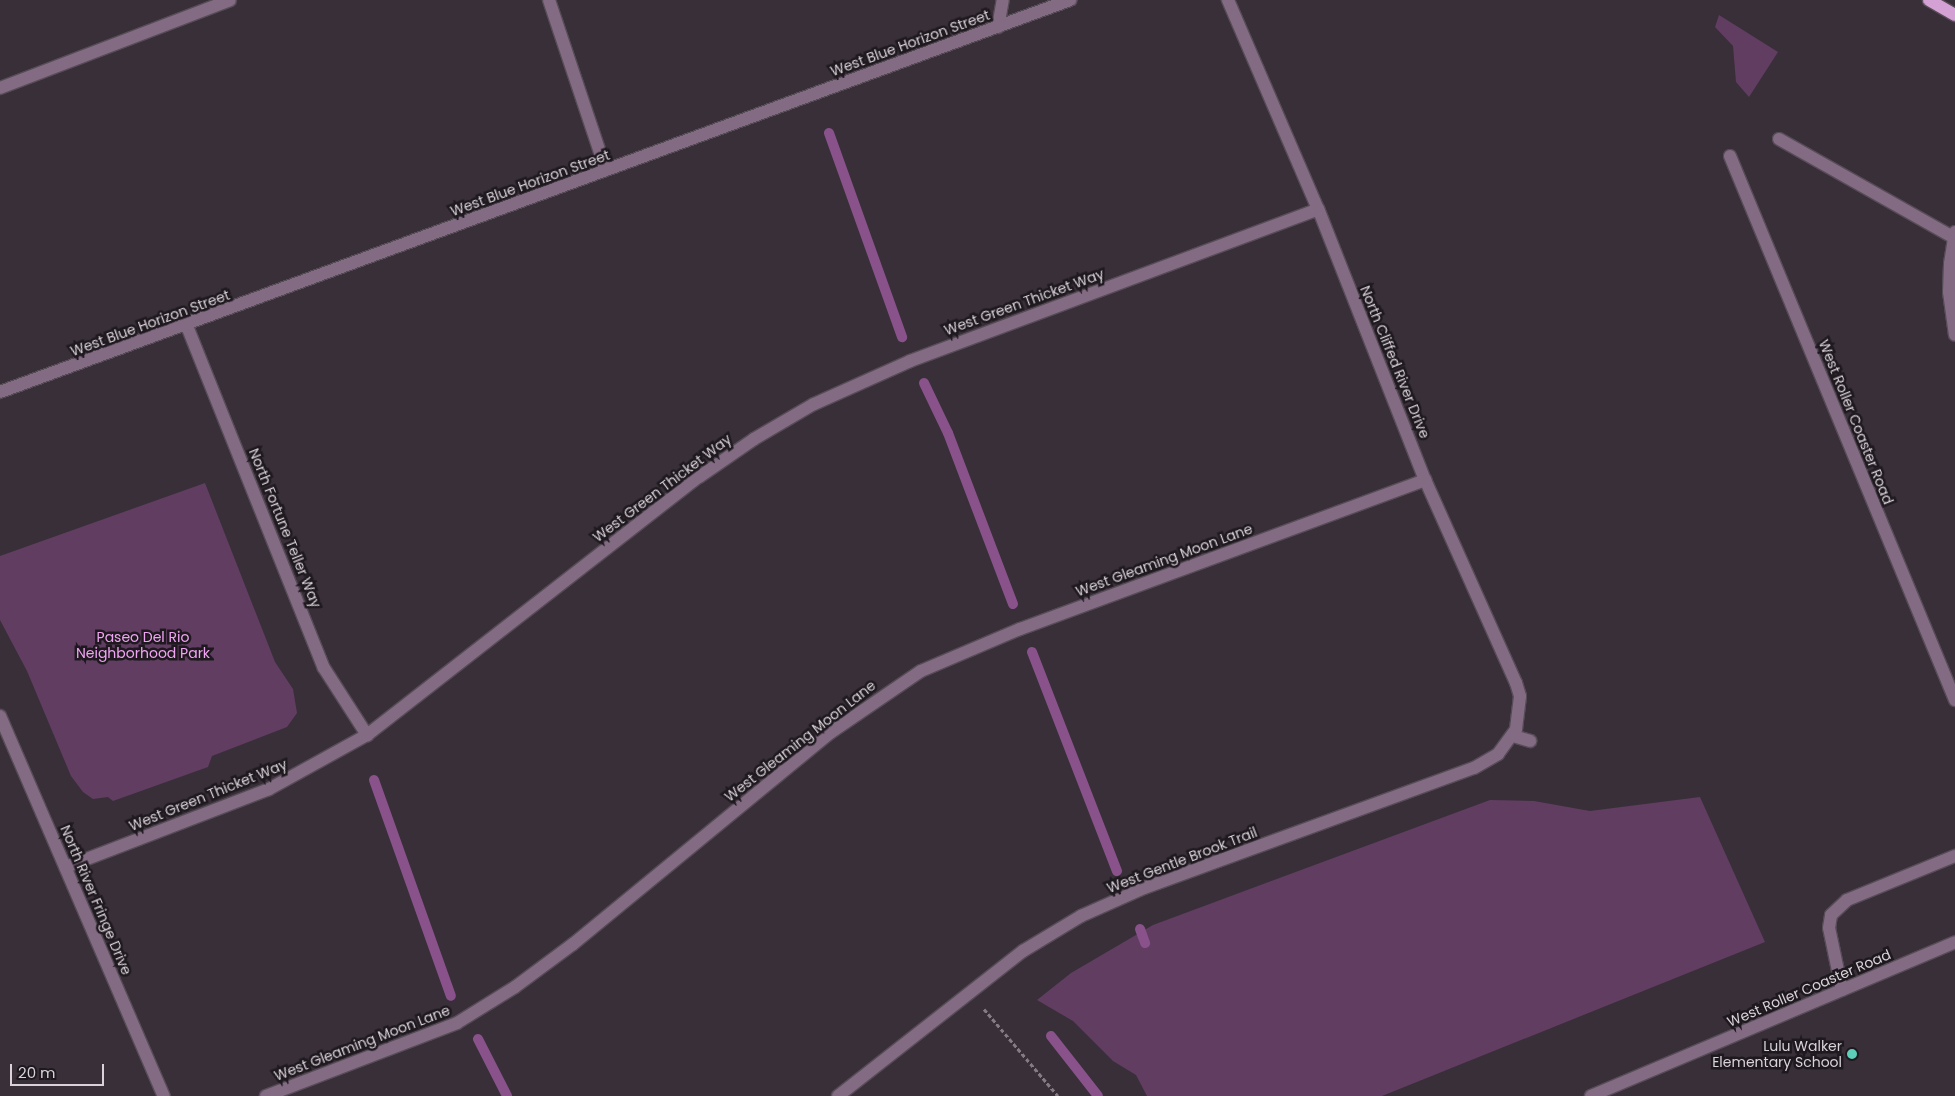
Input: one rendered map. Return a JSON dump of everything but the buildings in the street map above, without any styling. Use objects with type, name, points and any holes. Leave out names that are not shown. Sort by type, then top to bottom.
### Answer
[{"type":"main road","points":[[1929,0],[1955,15]]},
{"type":"street","points":[[0,88],[230,0]]},
{"type":"street","points":[[549,0],[606,170]]},
{"type":"street","points":[[998,27],[1003,0]]},
{"type":"street","name":"West Blue Horizon Street","points":[[0,392],[187,326],[1070,0]]},
{"type":"street","name":"North Cliffed River Drive","points":[[1228,0],[1318,209],[1425,480],[1516,683],[1520,696],[1513,736]]},
{"type":"street","points":[[1779,139],[1954,235],[1950,292],[1955,335]]},
{"type":"street","name":"West Roller Coaster Road","points":[[1730,156],[1955,700]]},
{"type":"street","name":"West Green Thicket Way","points":[[66,867],[269,789],[316,766],[367,735],[698,477],[791,417],[910,361],[1318,209]]},
{"type":"street","name":"North Fortune Teller Way","points":[[187,326],[324,668],[367,735]]},
{"type":"street","name":"West Gleaming Moon Lane","points":[[266,1096],[457,1022],[515,987],[573,944],[830,733],[889,690],[921,671],[1020,629],[1425,480]]},
{"type":"street","name":"North River Fringe Drive","points":[[0,716],[164,1096]]},
{"type":"street","points":[[1513,736],[1530,741]]},
{"type":"street","name":"West Gentle Brook Trail","points":[[838,1096],[1023,951],[1105,905],[1144,888],[1474,768],[1498,754],[1513,736]]},
{"type":"street","points":[[1842,990],[1829,928],[1831,915],[1847,900],[1955,856]]},
{"type":"street","name":"West Roller Coaster Road","points":[[1591,1096],[1955,942]]},
{"type":"path","points":[[969,992],[1058,1096]]},
{"type":"green space","points":[[1719,15],[1778,52],[1749,97],[1736,82],[1733,46],[1715,27]]},
{"type":"green space","name":"Paseo Del Rio Neighborhood Park","points":[[205,483],[275,662],[293,689],[297,713],[287,727],[212,756],[208,767],[113,801],[108,797],[93,799],[83,792],[71,776],[27,671],[0,620],[0,556]]},
{"type":"green space","points":[[1700,797],[1765,942],[1382,1096],[1147,1096],[1136,1075],[1113,1061],[1073,1021],[1037,1000],[1071,973],[1153,925],[1490,800],[1534,801],[1590,811]]},
{"type":"waterway","points":[[829,133],[902,337]]},
{"type":"waterway","points":[[924,383],[948,433],[1013,604]]},
{"type":"waterway","points":[[1032,652],[1117,871]]},
{"type":"waterway","points":[[374,780],[451,996]]},
{"type":"waterway","points":[[1140,929],[1145,943]]},
{"type":"waterway","points":[[1051,1036],[1098,1096]]},
{"type":"waterway","points":[[478,1039],[507,1096]]},
{"type":"place","name":"Lulu Walker Elementary School","points":[[1852,1054]]}]
